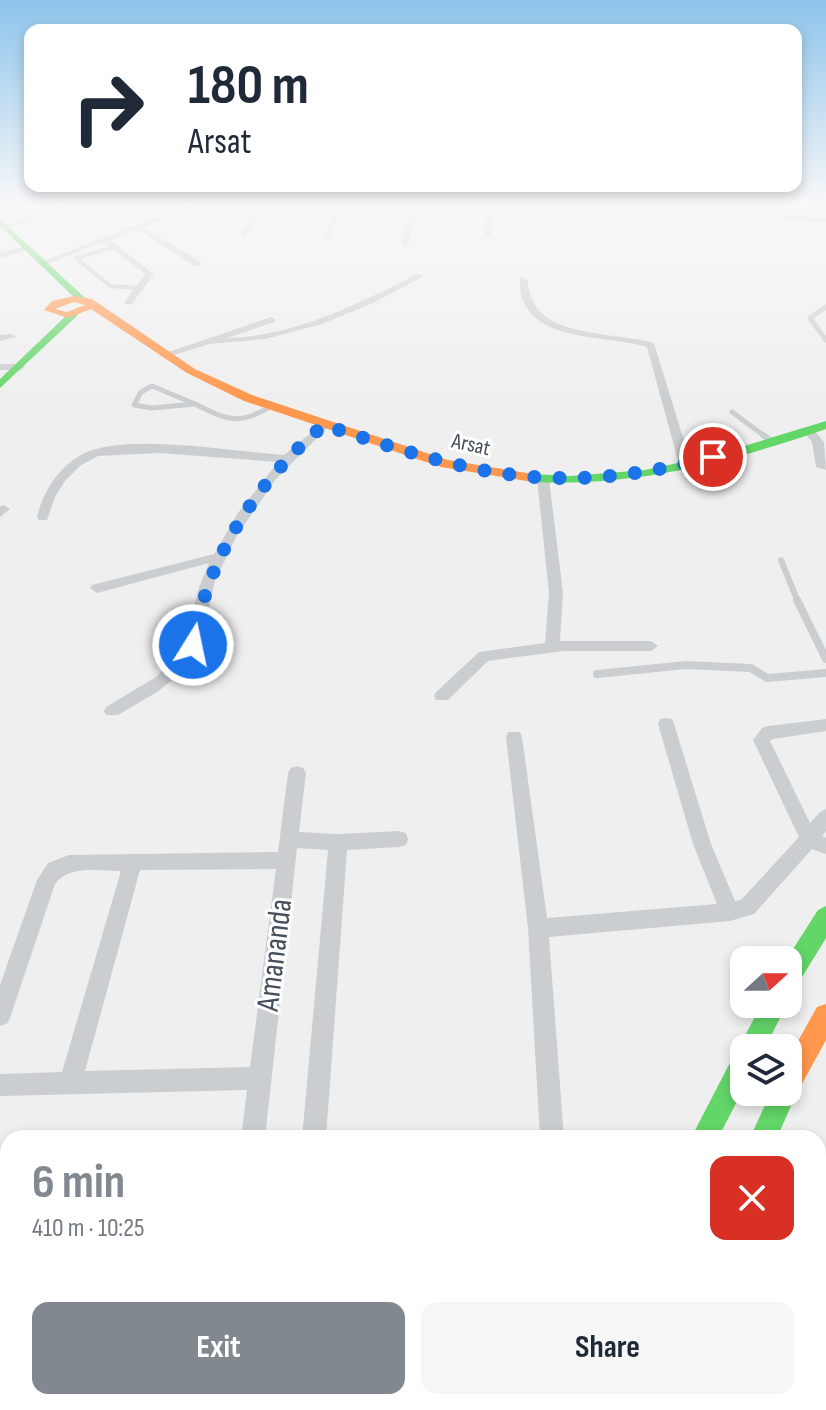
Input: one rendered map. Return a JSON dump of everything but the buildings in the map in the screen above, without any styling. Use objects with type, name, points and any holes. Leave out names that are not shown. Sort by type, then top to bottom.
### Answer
[{"type":"main road","points":[[51,270],[80,308],[122,323]]},
{"type":"main road","points":[[51,270],[122,323]]},
{"type":"main road","points":[[48,324],[51,270]]},
{"type":"main road","points":[[0,385],[20,367],[48,324],[56,284],[51,270]]},
{"type":"main road","points":[[48,324],[80,308]]},
{"type":"main road","points":[[48,324],[80,319],[122,323]]},
{"type":"main road","name":"Arsat","points":[[122,323],[165,355],[233,392],[451,466],[543,479],[607,478],[685,464],[817,428]]},
{"type":"main road","points":[[802,956],[826,917]]},
{"type":"main road","points":[[802,1059],[826,1016]]},
{"type":"main road","points":[[708,1130],[730,1089]]},
{"type":"main road","points":[[767,1130],[778,1106]]},
{"type":"street","points":[[51,270],[55,268]]},
{"type":"street","points":[[128,303],[150,274],[142,268]]},
{"type":"street","points":[[210,341],[271,337],[374,301],[420,276]]},
{"type":"street","points":[[523,279],[530,306],[548,325],[571,332],[651,345],[685,464]]},
{"type":"street","points":[[165,355],[271,320]]},
{"type":"street","points":[[0,367],[20,367]]},
{"type":"street","points":[[112,711],[184,660],[193,645],[199,607],[208,579],[232,531],[285,459],[324,425]]},
{"type":"street","points":[[817,428],[822,467]]},
{"type":"street","points":[[43,517],[50,496],[73,465],[95,453],[121,449],[285,459]]},
{"type":"street","points":[[543,479],[556,593],[552,648]]},
{"type":"street","points":[[97,588],[221,556]]},
{"type":"street","points":[[442,696],[484,656],[552,648],[651,646]]},
{"type":"street","points":[[666,724],[702,844],[730,912]]},
{"type":"street","points":[[817,843],[761,740],[768,733],[826,725]]},
{"type":"street","points":[[514,737],[538,928],[551,1130]]},
{"type":"street","name":"Amananda","points":[[254,1130],[297,773]]},
{"type":"street","points":[[538,928],[730,912],[747,907],[817,843],[826,817]]},
{"type":"street","points":[[0,1015],[47,880],[55,869],[69,863],[133,862],[399,839]]},
{"type":"street","points":[[315,1130],[338,842]]},
{"type":"street","points":[[70,1083],[133,862]]},
{"type":"street","points":[[0,1085],[261,1078]]},
{"type":"lane","points":[[87,268],[107,285],[140,288]]},
{"type":"lane","points":[[826,307],[810,318],[826,340]]},
{"type":"lane","points":[[198,404],[152,408],[134,405],[141,392],[152,386],[198,404],[235,420],[249,419],[271,406]]},
{"type":"lane","points":[[732,412],[772,441]]},
{"type":"lane","points":[[781,560],[788,582],[826,659]]},
{"type":"lane","points":[[597,674],[686,665],[751,668],[767,678],[826,673]]},
{"type":"traffic: fast","points":[[49,268],[81,299]]},
{"type":"traffic: fast","points":[[0,385],[73,315]]},
{"type":"traffic: fast","points":[[533,478],[570,480],[645,474],[719,458],[826,425]]},
{"type":"traffic: fast","points":[[802,956],[826,917]]},
{"type":"traffic: fast","points":[[759,1034],[768,1018]]},
{"type":"traffic: fast","points":[[708,1130],[730,1089]]},
{"type":"traffic: fast","points":[[767,1130],[778,1106]]},
{"type":"traffic: slow","points":[[74,299],[89,301],[90,306],[68,315],[49,310],[55,303],[74,299]]},
{"type":"traffic: slow","points":[[90,304],[191,371],[248,398],[446,464],[533,478]]},
{"type":"traffic: slow","points":[[802,1059],[826,1016]]},
{"type":"route","points":[[193,645],[199,607],[208,579],[232,531],[285,459],[324,425],[421,458],[507,477],[564,480],[607,478],[644,474],[713,457]]}]
